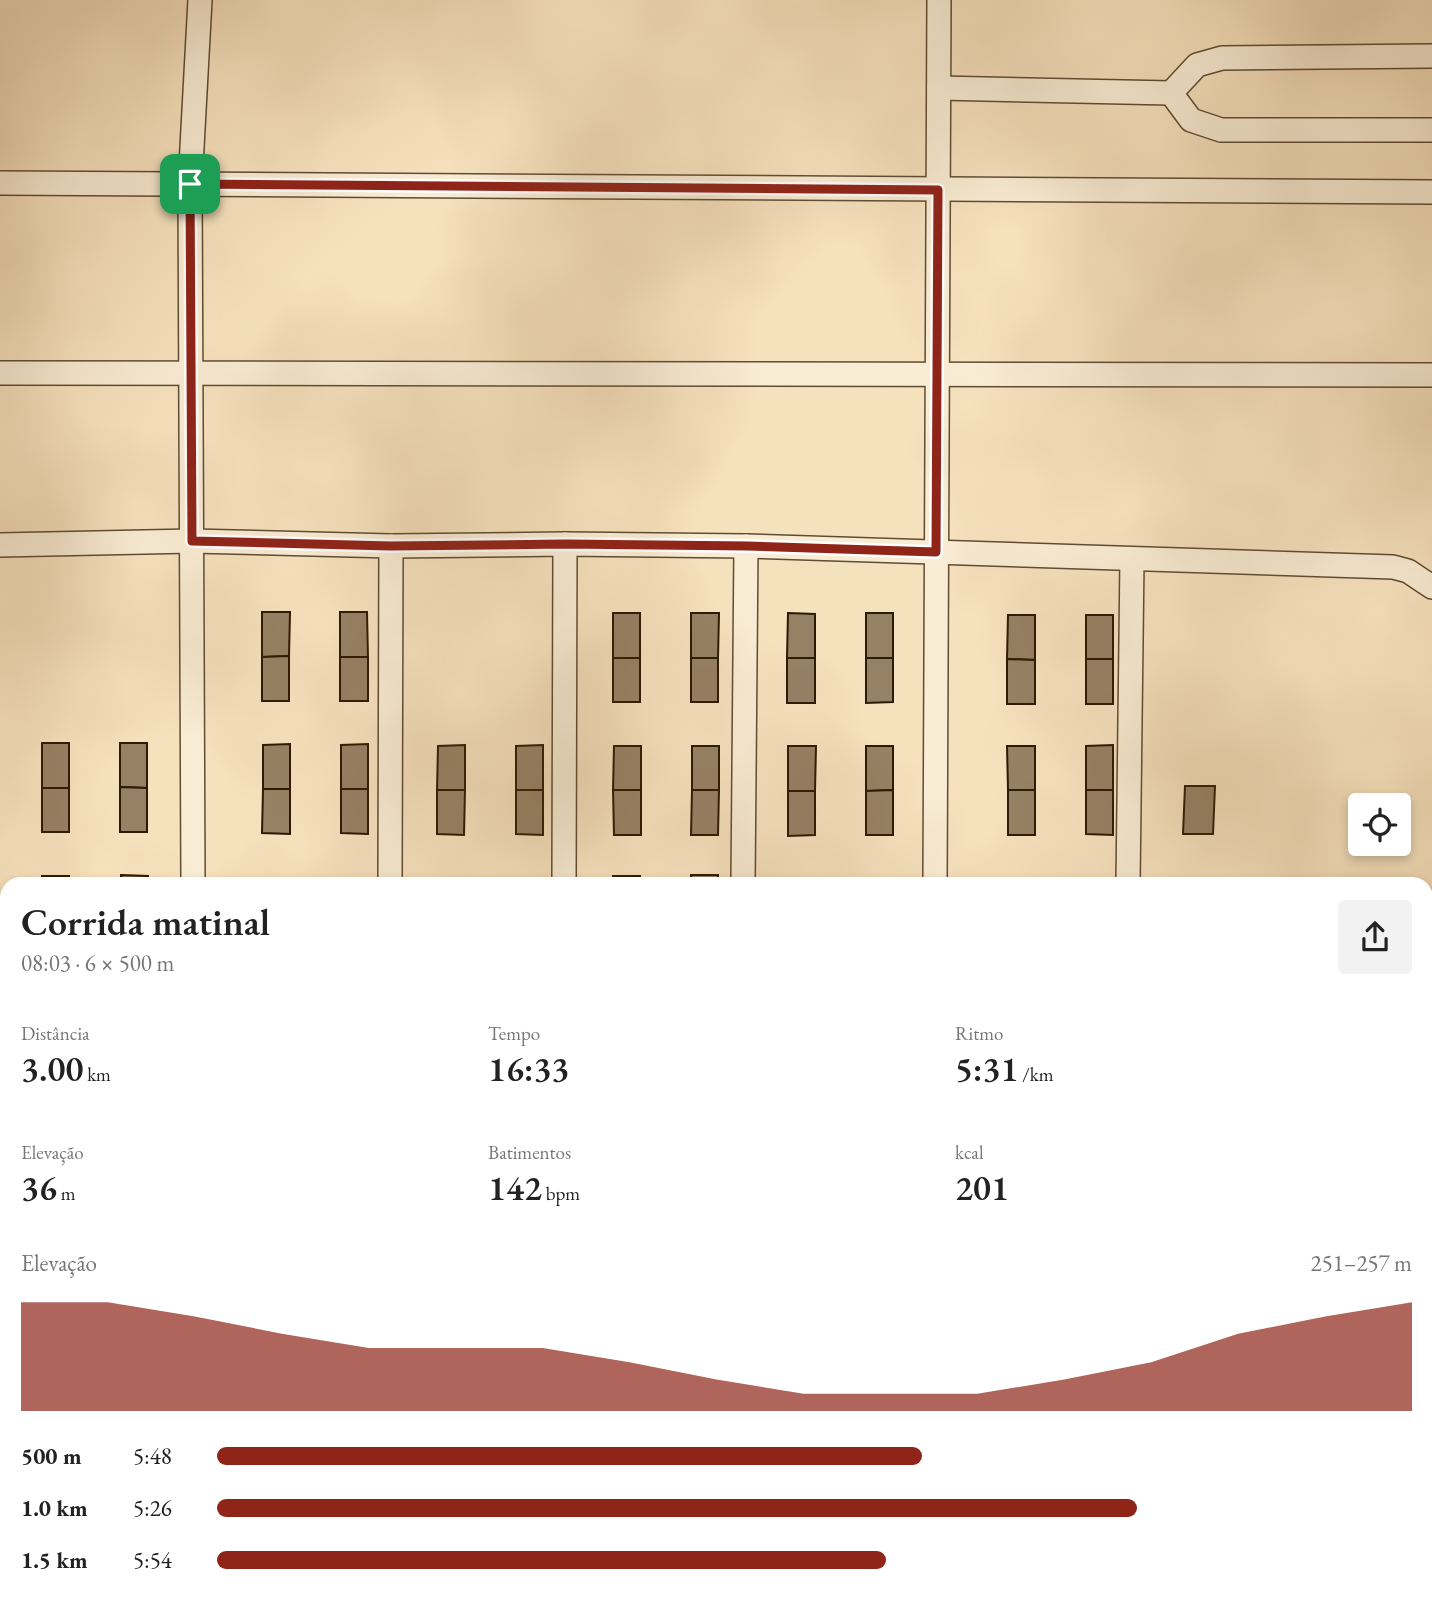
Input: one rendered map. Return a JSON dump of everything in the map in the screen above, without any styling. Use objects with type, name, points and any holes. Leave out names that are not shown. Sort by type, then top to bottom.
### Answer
[{"type":"street","points":[[193,877],[190,184],[200,0]]},
{"type":"street","points":[[935,877],[939,0]]},
{"type":"street","points":[[939,88],[1171,93],[1197,65],[1222,58],[1432,56]]},
{"type":"street","points":[[1171,93],[1191,120],[1221,130],[1432,130]]},
{"type":"street","points":[[0,183],[1432,192]]},
{"type":"street","points":[[0,373],[1432,375]]},
{"type":"street","points":[[0,545],[192,541],[391,546],[747,546],[1393,566],[1408,570],[1432,587]]},
{"type":"street","points":[[564,877],[565,544]]},
{"type":"street","points":[[390,877],[391,546]]},
{"type":"street","points":[[743,877],[747,546]]},
{"type":"street","points":[[1128,877],[1132,559]]},
{"type":"building","points":[[262,612],[290,612],[289,656],[262,657]]},
{"type":"building","points":[[340,612],[367,612],[368,657],[340,657]]},
{"type":"building","points":[[613,613],[640,613],[640,658],[613,658]]},
{"type":"building","points":[[691,613],[719,613],[718,658],[691,658]]},
{"type":"building","points":[[788,613],[815,614],[815,658],[787,658]]},
{"type":"building","points":[[866,613],[893,613],[893,658],[866,658]]},
{"type":"building","points":[[1008,615],[1035,615],[1035,660],[1007,659]]},
{"type":"building","points":[[1086,615],[1113,615],[1113,659],[1086,659]]},
{"type":"building","points":[[289,656],[289,701],[262,701],[262,657]]},
{"type":"building","points":[[340,657],[368,657],[368,701],[340,701]]},
{"type":"building","points":[[613,658],[640,658],[640,702],[613,702]]},
{"type":"building","points":[[691,658],[718,658],[718,702],[691,702]]},
{"type":"building","points":[[787,658],[815,658],[815,703],[787,703]]},
{"type":"building","points":[[866,658],[893,658],[893,702],[866,703]]},
{"type":"building","points":[[1007,659],[1035,660],[1035,704],[1007,704]]},
{"type":"building","points":[[1086,659],[1113,659],[1113,704],[1086,704]]},
{"type":"building","points":[[42,743],[69,743],[69,788],[42,788]]},
{"type":"building","points":[[120,743],[147,743],[147,788],[120,787]]},
{"type":"building","points":[[290,744],[290,789],[263,789],[263,745]]},
{"type":"building","points":[[368,744],[368,789],[341,789],[341,745]]},
{"type":"building","points":[[465,745],[465,790],[437,790],[438,746]]},
{"type":"building","points":[[543,745],[543,790],[516,790],[516,746]]},
{"type":"building","points":[[1113,745],[1113,790],[1086,790],[1086,746]]},
{"type":"building","points":[[614,746],[641,746],[641,790],[613,790]]},
{"type":"building","points":[[692,746],[719,746],[719,790],[692,790]]},
{"type":"building","points":[[788,746],[816,746],[815,791],[788,791]]},
{"type":"building","points":[[866,746],[893,746],[893,790],[866,791]]},
{"type":"building","points":[[1007,746],[1035,746],[1035,790],[1008,790]]},
{"type":"building","points":[[1185,786],[1215,786],[1213,834],[1183,834]]},
{"type":"building","points":[[120,787],[147,788],[147,832],[120,832]]},
{"type":"building","points":[[42,788],[69,788],[69,832],[42,832]]},
{"type":"building","points":[[263,789],[290,789],[290,834],[262,833]]},
{"type":"building","points":[[341,789],[368,789],[368,834],[341,833]]},
{"type":"building","points":[[437,790],[465,790],[464,835],[437,834]]},
{"type":"building","points":[[516,790],[543,790],[543,835],[516,834]]},
{"type":"building","points":[[613,790],[641,790],[641,835],[614,835]]},
{"type":"building","points":[[692,790],[719,790],[718,835],[691,835]]},
{"type":"building","points":[[893,790],[893,835],[866,835],[866,791]]},
{"type":"building","points":[[1008,790],[1035,790],[1035,835],[1008,835]]},
{"type":"building","points":[[1086,790],[1113,790],[1113,835],[1086,834]]},
{"type":"building","points":[[788,791],[815,791],[815,835],[788,836]]},
{"type":"building","points":[[121,875],[148,876],[148,877]]},
{"type":"building","points":[[691,875],[718,875],[718,877]]},
{"type":"route","points":[[190,184],[938,190],[936,552],[747,546],[391,546],[192,541],[190,184]]}]
